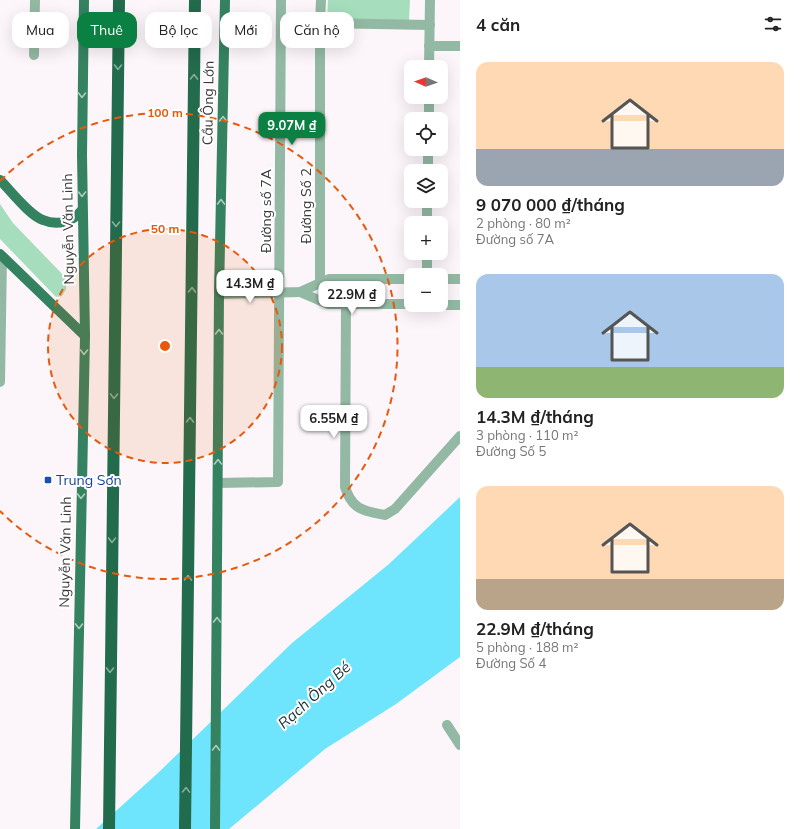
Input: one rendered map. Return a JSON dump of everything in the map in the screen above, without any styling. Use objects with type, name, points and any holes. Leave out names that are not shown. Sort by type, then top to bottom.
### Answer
[{"type":"highway","points":[[109,829],[118,0]]},
{"type":"highway","name":"Cầu Ông Lớn","points":[[185,829],[195,0]]},
{"type":"main road","name":"Nguyễn Văn Linh","points":[[75,829],[85,336],[82,210],[84,0]]},
{"type":"main road","name":"Cầu Ông Lớn","points":[[219,294],[225,0]]},
{"type":"main road","points":[[0,180],[35,215],[43,220],[56,223],[69,221],[77,217],[82,210]]},
{"type":"main road","points":[[1,256],[85,336]]},
{"type":"main road","points":[[215,829],[219,294]]},
{"type":"street","points":[[34,54],[35,0]]},
{"type":"street","name":"Đường số 7A","points":[[218,483],[278,482],[281,0]]},
{"type":"street","name":"Đường Số 2","points":[[320,12],[321,0]]},
{"type":"street","points":[[429,60],[430,0]]},
{"type":"street","points":[[354,24],[430,25]]},
{"type":"street","points":[[430,46],[460,46]]},
{"type":"street","name":"Đường Số 2","points":[[320,48],[320,283]]},
{"type":"street","points":[[0,382],[1,256]]},
{"type":"street","points":[[300,292],[329,279],[404,279]]},
{"type":"street","points":[[448,279],[460,280]]},
{"type":"street","points":[[219,294],[300,292],[328,304],[404,304]]},
{"type":"street","points":[[346,304],[345,487],[349,499],[357,507],[366,512],[386,515],[395,509],[460,436]]},
{"type":"street","points":[[448,305],[460,305]]},
{"type":"street","points":[[447,725],[460,745]]},
{"type":"green space","points":[[328,0],[410,0],[409,21],[354,19],[354,12],[327,12]]},
{"type":"green space","points":[[0,204],[13,223],[66,278],[66,289],[62,296],[56,297],[0,239]]},
{"type":"water","name":"Rạch Ông Bé","points":[[460,497],[460,657],[396,704],[325,749],[229,829],[96,829],[159,772],[292,643],[389,564]]},
{"type":"place","name":"Trung Sơn","points":[[48,480]]}]
